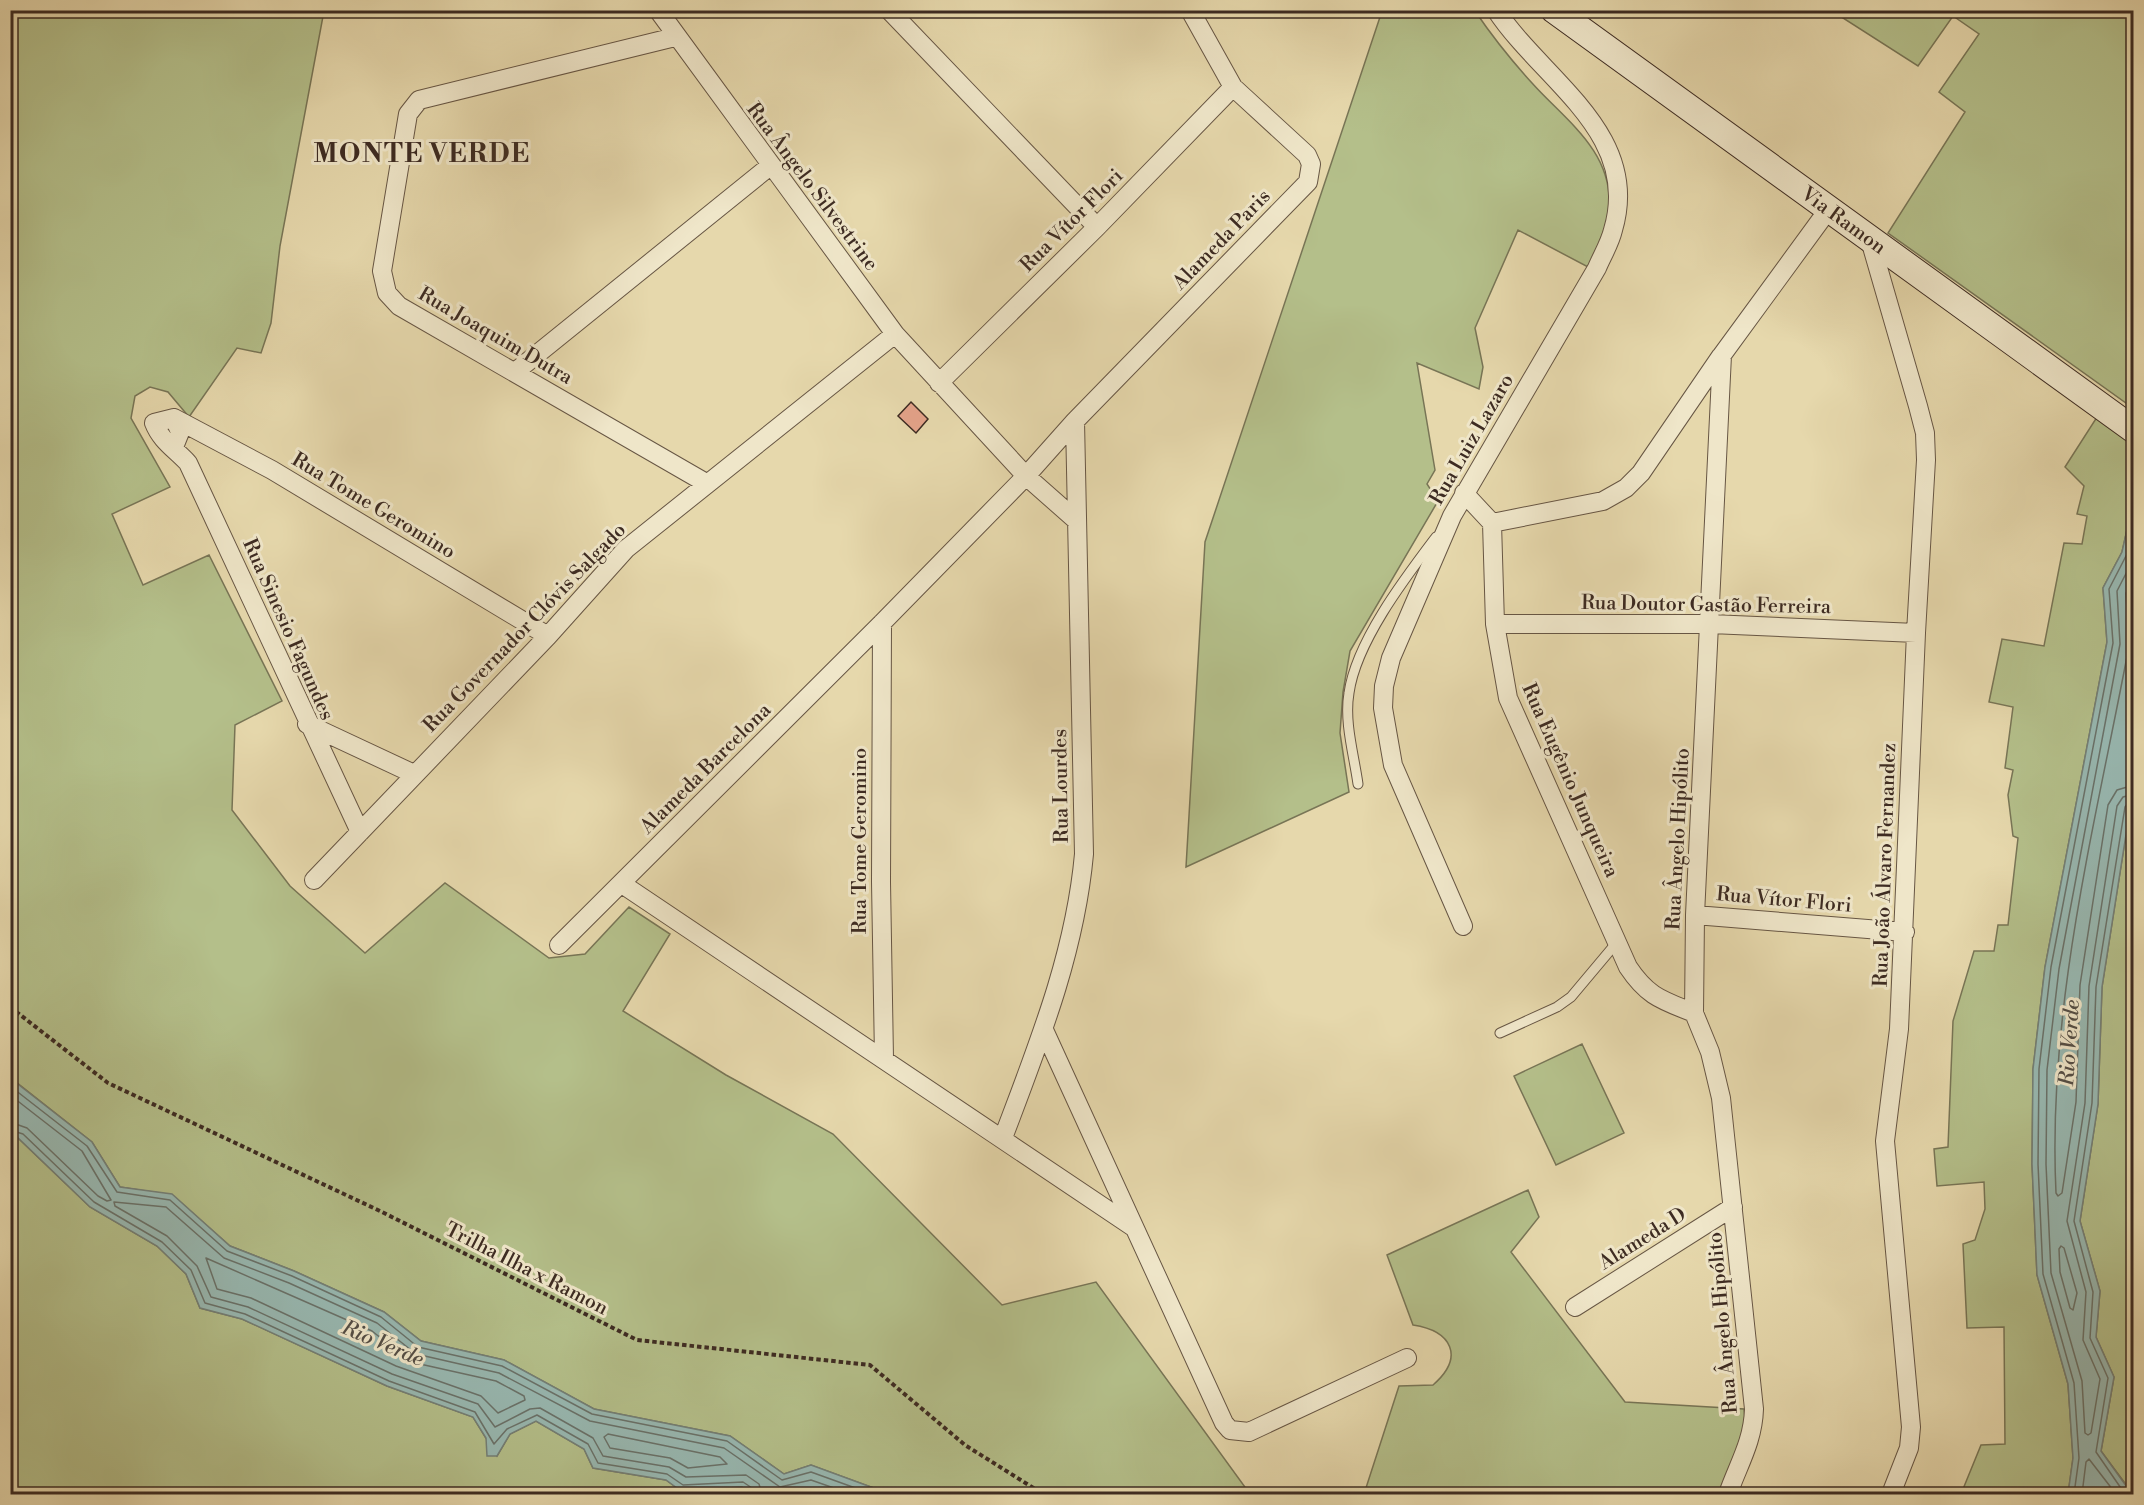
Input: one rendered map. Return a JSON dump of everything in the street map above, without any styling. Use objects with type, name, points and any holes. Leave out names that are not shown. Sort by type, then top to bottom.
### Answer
[{"type":"main road","name":"Via Ramon","points":[[1554,10],[2133,430]]},
{"type":"street","name":"Rua Ângelo Silvestrine","points":[[657,10],[896,334],[1026,476],[1077,521]]},
{"type":"street","points":[[889,10],[1097,227]]},
{"type":"street","name":"Alameda Paris","points":[[1026,476],[1075,421],[1308,182],[1311,164],[1307,155],[1233,87],[1190,10]]},
{"type":"street","name":"Rua Luiz Lazaro","points":[[1463,926],[1393,765],[1383,708],[1391,658],[1464,493],[1597,268],[1614,230],[1618,192],[1612,154],[1594,123],[1496,10]]},
{"type":"street","name":"Rua Joaquim Dutra","points":[[675,37],[429,95],[414,104],[408,114],[382,271],[387,293],[399,306],[706,483]]},
{"type":"street","name":"Rua Vítor Flori","points":[[939,383],[1097,227],[1233,87]]},
{"type":"street","points":[[515,372],[770,166]]},
{"type":"street","points":[[1464,493],[1492,523],[1603,501],[1626,488],[1641,473],[1722,355],[1828,210]]},
{"type":"street","name":"Rua João Álvaro Fernandez","points":[[1870,240],[1925,433],[1926,460],[1916,633],[1905,932],[1899,1029],[1885,1141],[1911,1427],[1909,1448],[1892,1494]]},
{"type":"street","name":"Rua Governador Clóvis Salgado","points":[[314,880],[548,636],[626,549],[896,334]]},
{"type":"street","name":"Rua Ângelo Hipólito","points":[[1722,355],[1711,624],[1695,915],[1694,1013],[1710,1052],[1720,1098],[1754,1427],[1749,1446],[1728,1494]]},
{"type":"street","name":"Rua Sinesio Fagundes","points":[[174,417],[154,423],[160,437],[174,447],[188,464],[307,724],[360,832]]},
{"type":"street","name":"Rua Tome Geromino","points":[[174,417],[272,470],[548,636]]},
{"type":"street","name":"Rua Lourdes","points":[[1003,1138],[1044,1030],[1080,899],[1084,854],[1075,421]]},
{"type":"street","name":"Alameda Barcelona","points":[[560,945],[1026,476]]},
{"type":"street","name":"Rua Eugênio Junqueira","points":[[1492,523],[1495,624],[1508,698],[1628,967],[1641,987],[1652,995],[1694,1013]]},
{"type":"street","name":"Rua Tome Geromino","points":[[882,623],[884,1058]]},
{"type":"street","name":"Rua Doutor Gastão Ferreira","points":[[1495,624],[1711,624],[1916,633]]},
{"type":"street","points":[[307,724],[414,774]]},
{"type":"street","points":[[622,884],[1134,1228]]},
{"type":"street","name":"Rua Vítor Flori","points":[[1695,915],[1905,932]]},
{"type":"street","points":[[1044,1030],[1224,1423],[1230,1430],[1249,1432],[1407,1358]]},
{"type":"street","name":"Alameda D","points":[[1575,1307],[1733,1208]]},
{"type":"lane","points":[[1358,784],[1349,723],[1348,694],[1353,670],[1404,578],[1452,516]]},
{"type":"lane","points":[[1500,1033],[1557,1007],[1571,997],[1618,941]]},
{"type":"path","name":"Trilha Ilha x Ramon","points":[[10,1007],[108,1083],[369,1206],[637,1340],[870,1365],[965,1445],[1043,1494]]},
{"type":"green space","points":[[10,11],[324,11],[280,246],[271,323],[261,353],[237,348],[189,417],[168,392],[150,387],[135,396],[131,418],[170,487],[112,514],[143,585],[209,555],[282,701],[235,725],[232,810],[290,886],[365,953],[445,883],[549,958],[585,954],[629,907],[670,934],[623,1011],[726,1075],[833,1134],[1002,1305],[1096,1282],[1250,1494],[890,1494],[811,1465],[784,1474],[730,1436],[594,1409],[504,1360],[421,1341],[384,1312],[294,1271],[230,1246],[172,1195],[120,1187],[92,1142],[11,1078]]},
{"type":"green space","points":[[1382,11],[1475,11],[1517,66],[1571,123],[1595,153],[1608,187],[1609,207],[1606,223],[1588,267],[1518,230],[1475,328],[1483,367],[1479,389],[1417,363],[1435,470],[1427,484],[1438,501],[1350,651],[1343,692],[1340,733],[1349,792],[1186,867],[1205,542]]},
{"type":"green space","points":[[1832,11],[2133,11],[2133,408],[1888,233],[1965,112],[1939,92],[1979,34],[1953,16],[1918,66]]},
{"type":"green space","points":[[2097,417],[2133,443],[2133,503],[2122,552],[2103,588],[2107,642],[2045,967],[2033,1069],[2032,1164],[2037,1275],[2068,1384],[2073,1458],[2068,1494],[1961,1494],[1981,1445],[2005,1444],[2004,1327],[1967,1328],[1963,1244],[1975,1240],[1985,1209],[1984,1182],[1937,1186],[1934,1149],[1948,1147],[1953,1021],[1974,951],[1994,951],[1998,925],[2008,925],[2018,838],[2013,836],[2008,795],[2013,770],[2005,768],[2013,707],[1989,702],[2002,639],[2044,646],[2064,543],[2082,544],[2087,516],[2077,514],[2084,486],[2065,467]]},
{"type":"green space","points":[[2133,790],[2133,1494],[2101,1451],[2114,1377],[2096,1337],[2100,1291],[2080,1221],[2098,1104],[2102,987]]},
{"type":"green space","points":[[1582,1044],[1624,1133],[1556,1165],[1514,1076]]},
{"type":"green space","points":[[10,1135],[18,1138],[90,1207],[157,1246],[186,1274],[200,1308],[242,1319],[387,1386],[473,1417],[497,1456],[510,1434],[536,1421],[584,1449],[593,1468],[666,1480],[681,1491],[743,1487],[751,1494],[11,1494]]},
{"type":"green space","points":[[1528,1190],[1539,1217],[1511,1252],[1625,1402],[1744,1409],[1746,1426],[1720,1494],[1364,1494],[1399,1386],[1433,1385],[1449,1365],[1451,1355],[1450,1347],[1445,1339],[1426,1328],[1413,1325],[1387,1255]]},
{"type":"water","name":"Rio Verde","points":[[2133,503],[2133,790],[2102,987],[2098,1104],[2080,1221],[2100,1291],[2096,1337],[2114,1377],[2101,1451],[2132,1494],[2068,1494],[2073,1458],[2068,1384],[2037,1275],[2032,1164],[2033,1069],[2045,967],[2107,642],[2103,588],[2122,552]]},
{"type":"water","name":"Rio Verde","points":[[10,1078],[92,1142],[120,1187],[172,1194],[230,1246],[294,1271],[384,1312],[421,1341],[504,1360],[594,1409],[730,1436],[784,1474],[811,1465],[890,1494],[751,1494],[742,1487],[681,1491],[666,1480],[593,1468],[584,1449],[536,1421],[510,1434],[497,1456],[487,1456],[486,1438],[473,1417],[387,1386],[242,1319],[200,1308],[186,1274],[157,1246],[90,1207],[18,1138],[11,1135]]},
{"type":"building","points":[[911,402],[928,419],[916,433],[898,416]]},
{"type":"district","name":"MONTE VERDE","points":[[422,153]]}]
